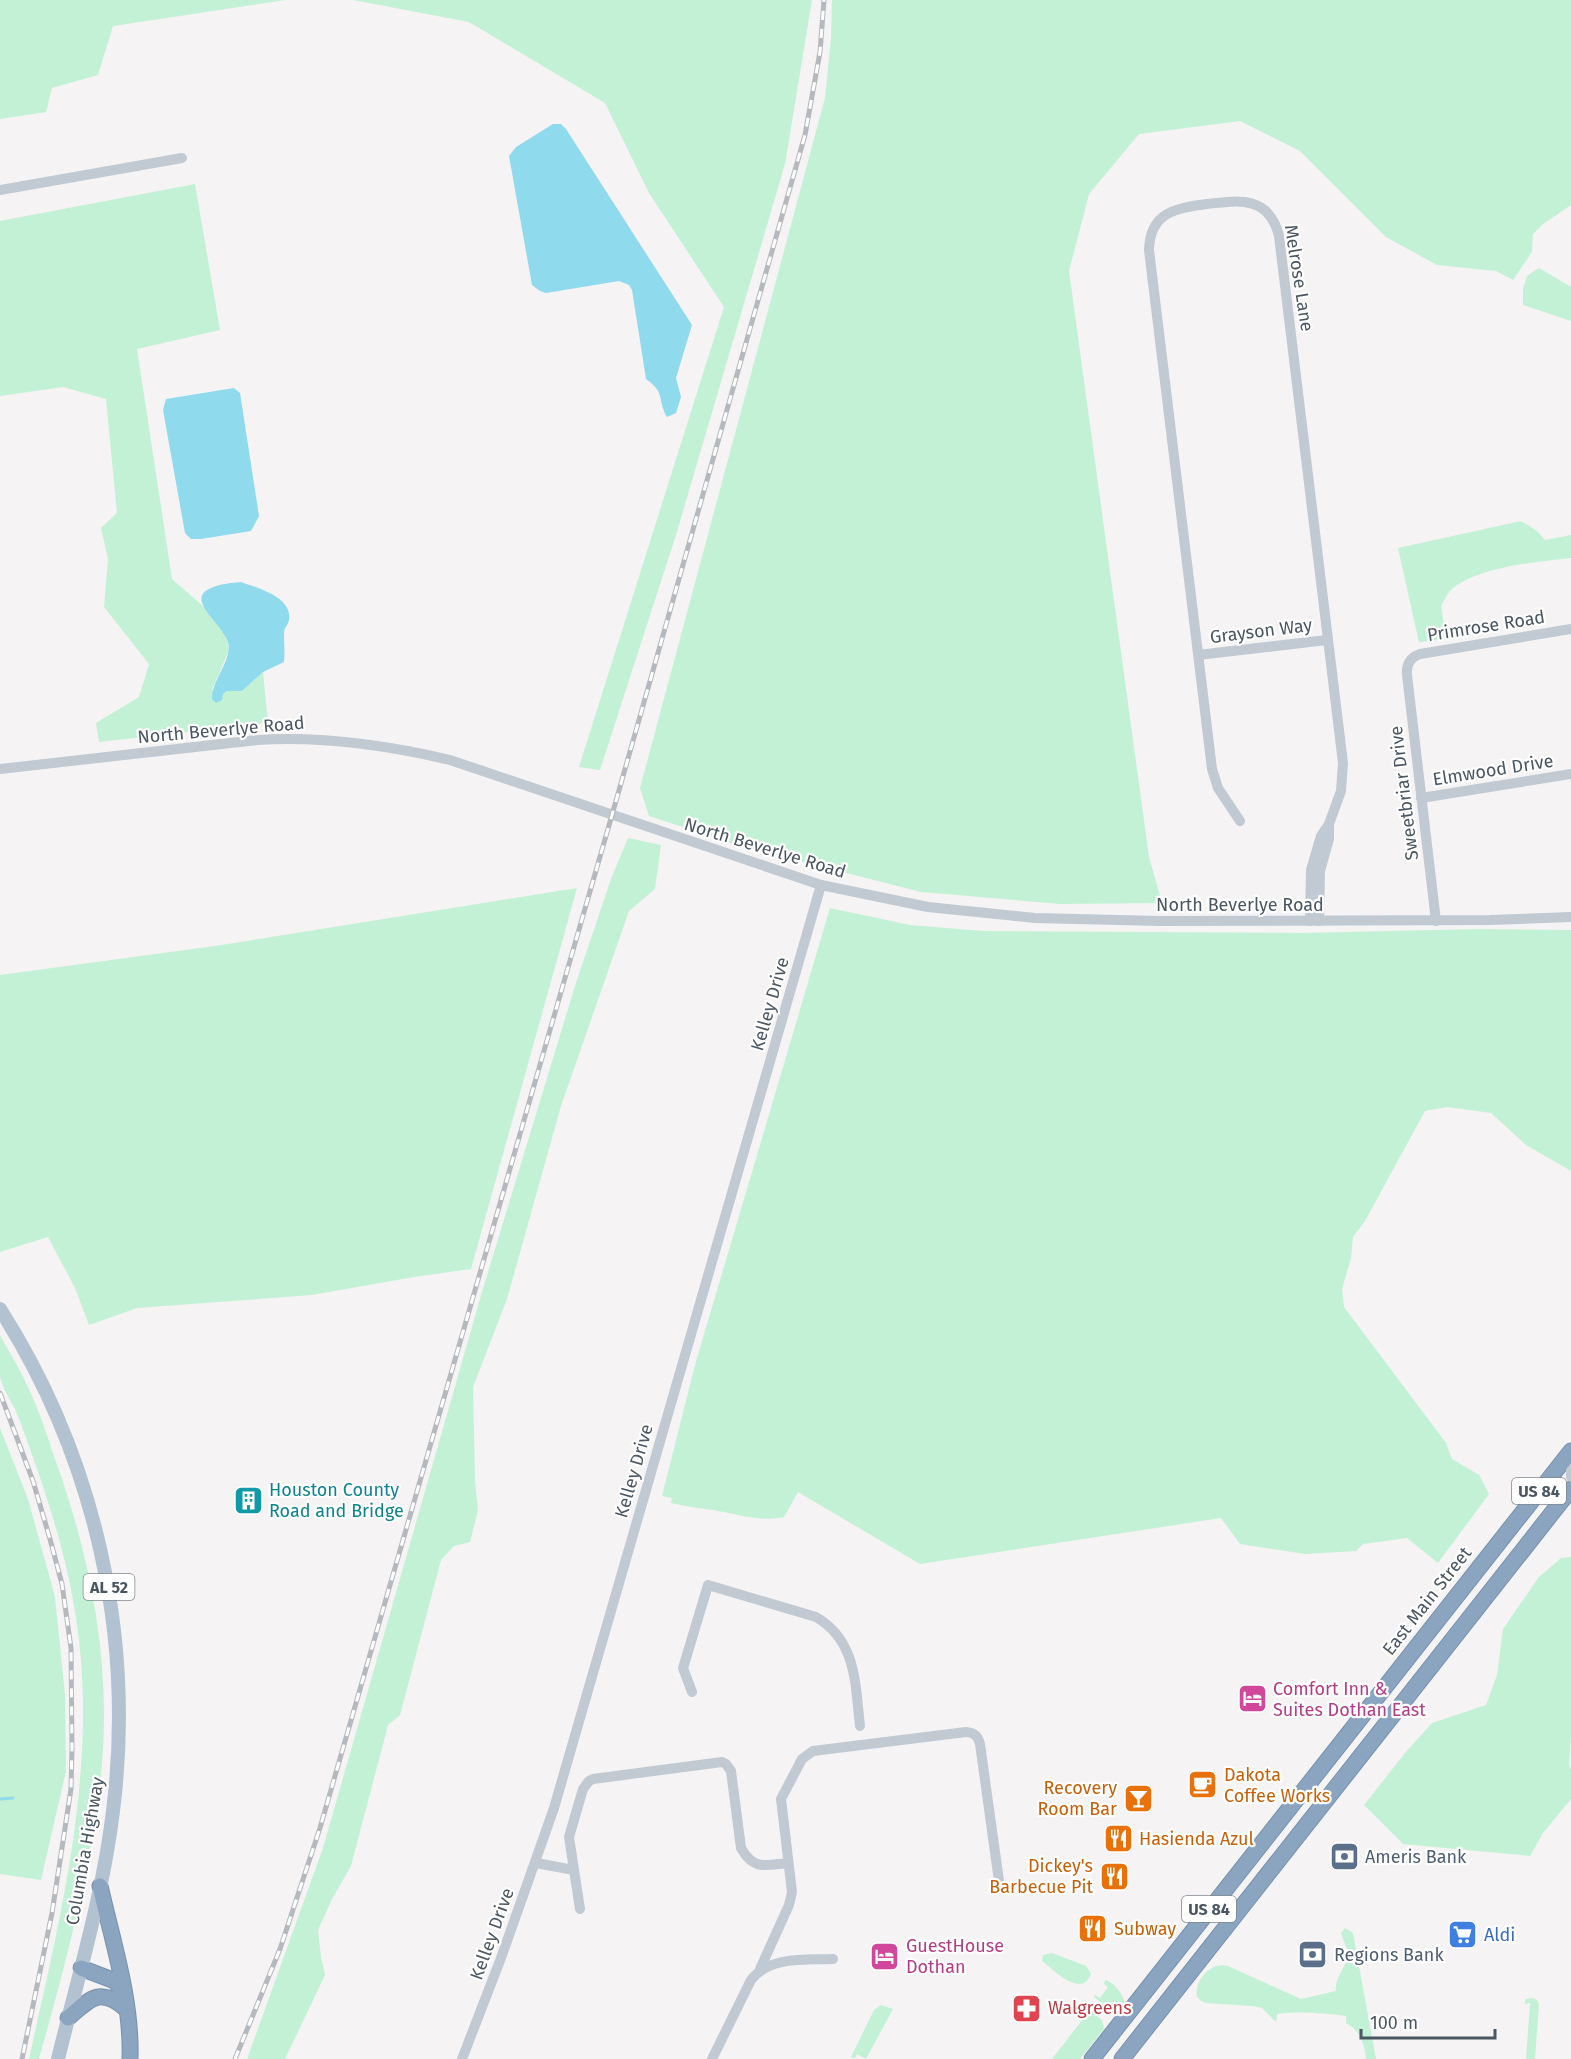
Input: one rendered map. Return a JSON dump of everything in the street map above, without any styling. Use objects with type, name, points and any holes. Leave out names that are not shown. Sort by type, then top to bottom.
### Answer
[{"type":"highway","name":"East Main Street","points":[[1092,2059],[1571,1453]]},
{"type":"highway","name":"US 84","points":[[1122,2059],[1564,1504],[1571,1489]]},
{"type":"highway","points":[[100,1886],[122,1977],[130,2040],[130,2059]]},
{"type":"highway","points":[[81,1968],[115,1981],[120,1987],[125,2002]]},
{"type":"highway","points":[[68,2018],[92,1999],[99,1997],[125,2002]]},
{"type":"main road","name":"Columbia Highway","points":[[0,1309],[19,1339],[46,1392],[72,1453],[92,1513],[111,1598],[117,1654],[119,1730],[113,1812],[100,1886],[58,2059]]},
{"type":"street","points":[[0,190],[182,158]]},
{"type":"street","name":"Melrose Lane","points":[[1240,821],[1221,794],[1213,776],[1149,244],[1156,225],[1171,211],[1183,207],[1235,200],[1247,201],[1264,209],[1272,218],[1279,236],[1343,772],[1341,791],[1329,824],[1321,836],[1311,870],[1314,921]]},
{"type":"street","name":"Primrose Road","points":[[1409,662],[1420,654],[1571,629]]},
{"type":"street","name":"Grayson Way","points":[[1198,655],[1327,640]]},
{"type":"street","name":"Sweetbriar Drive","points":[[1409,662],[1406,671],[1436,921]]},
{"type":"street","name":"North Beverlye Road","points":[[0,769],[257,740],[312,739],[366,743],[424,753],[483,770],[821,885],[928,908],[1004,916],[1160,921],[1436,921],[1571,917]]},
{"type":"street","name":"Elmwood Drive","points":[[1421,798],[1571,774]]},
{"type":"street","name":"Kelley Drive","points":[[462,2059],[536,1863],[568,1760],[821,885]]},
{"type":"street","points":[[1571,1453],[1571,1477]]},
{"type":"street","points":[[692,1692],[683,1668],[708,1585],[816,1617],[829,1625],[846,1648],[852,1665],[860,1726]]},
{"type":"street","points":[[712,2059],[751,1980],[760,1969],[789,1905],[792,1892],[781,1799],[802,1759],[807,1755],[820,1750],[970,1732],[978,1737],[999,1881]]},
{"type":"street","points":[[580,1909],[569,1837],[583,1789],[593,1779],[722,1762],[731,1771],[741,1848],[745,1855],[757,1865],[788,1863]]},
{"type":"street","points":[[536,1863],[574,1870]]},
{"type":"street","points":[[760,1969],[774,1963],[832,1959]]},
{"type":"green space","points":[[0,0],[285,0],[113,26],[98,75],[52,88],[46,112],[0,119]]},
{"type":"green space","points":[[353,0],[812,0],[785,164],[676,535],[600,770],[579,767],[724,307],[649,193],[605,103],[469,22]]},
{"type":"green space","points":[[832,0],[1571,0],[1571,205],[1543,224],[1533,234],[1532,252],[1513,280],[1496,271],[1437,265],[1386,237],[1300,151],[1240,121],[1139,134],[1089,194],[1069,271],[1149,857],[1162,903],[1060,904],[921,892],[740,846],[649,816],[640,788],[825,98]]},
{"type":"green space","points":[[195,184],[220,330],[137,349],[172,579],[204,607],[223,630],[228,642],[229,650],[212,690],[223,694],[227,691],[242,691],[263,672],[268,723],[99,742],[96,723],[139,697],[149,664],[104,607],[108,559],[101,528],[117,513],[106,399],[63,387],[0,396],[0,221]]},
{"type":"green space","points":[[1539,268],[1571,287],[1571,321],[1523,305],[1523,289],[1527,276]]},
{"type":"green space","points":[[1521,521],[1536,530],[1545,540],[1571,535],[1571,558],[1508,567],[1462,582],[1450,592],[1441,606],[1446,639],[1419,642],[1398,548]]},
{"type":"green space","points":[[628,838],[661,845],[655,889],[629,911],[561,1106],[507,1299],[473,1387],[478,1510],[470,1542],[454,1546],[441,1560],[400,1715],[388,1725],[351,1866],[318,1930],[325,1975],[285,2059],[247,2059],[323,1848],[482,1292],[575,986],[611,879]]},
{"type":"green space","points":[[577,888],[471,1269],[312,1295],[137,1308],[89,1325],[75,1288],[48,1237],[0,1252],[0,975],[222,945]]},
{"type":"green space","points":[[830,908],[910,925],[983,931],[1302,933],[1478,929],[1571,930],[1571,1171],[1526,1145],[1491,1113],[1447,1107],[1425,1111],[1365,1221],[1353,1237],[1351,1258],[1342,1289],[1344,1307],[1446,1443],[1452,1459],[1479,1475],[1489,1494],[1438,1563],[1407,1538],[1363,1544],[1356,1551],[1305,1554],[1240,1544],[1221,1518],[920,1564],[798,1492],[784,1517],[767,1519],[671,1503],[672,1498],[662,1496],[695,1365]]},
{"type":"green space","points":[[0,1335],[25,1380],[39,1414],[80,1539],[97,1619],[104,1701],[100,1784],[89,1854],[66,1957],[39,2059],[29,2059],[65,1889],[81,1774],[83,1716],[81,1658],[73,1600],[58,1534],[24,1431],[1,1380]]},
{"type":"green space","points":[[0,1428],[28,1499],[55,1597],[65,1695],[66,1771],[41,1880],[0,1874]]},
{"type":"green space","points":[[1571,1557],[1569,1765],[1571,1799],[1543,1833],[1530,1856],[1403,1844],[1364,1805],[1432,1723],[1486,1705],[1497,1675],[1503,1629],[1539,1577],[1561,1558]]},
{"type":"green space","points":[[1345,1928],[1353,1933],[1376,2059],[1366,2059],[1361,2038],[1346,2023],[1346,2016],[1286,2013],[1277,2014],[1276,2022],[1262,2008],[1206,2003],[1197,1997],[1201,1978],[1210,1969],[1222,1965],[1301,1999],[1336,1991],[1337,1982],[1347,1957],[1347,1948],[1341,1933]]},
{"type":"green space","points":[[1052,1953],[1086,1966],[1091,1974],[1087,1981],[1081,1984],[1074,1983],[1060,1976],[1042,1961],[1043,1955]]},
{"type":"green space","points":[[1105,1980],[1115,1986],[1122,1996],[1125,2003],[1120,2010],[1112,2011],[1094,1997],[1095,1995],[1100,1998],[1108,1987],[1104,1984]]},
{"type":"green space","points":[[1526,1999],[1536,1999],[1539,2004],[1535,2059],[1526,2059],[1530,2003],[1524,2004]]},
{"type":"green space","points":[[881,2005],[893,2009],[866,2059],[857,2054],[855,2058],[851,2057],[874,2010]]},
{"type":"green space","points":[[1082,2007],[1086,2007],[1102,2020],[1104,2029],[1080,2059],[1052,2059],[1087,2014]]},
{"type":"water","points":[[553,124],[561,124],[566,129],[692,325],[676,378],[681,397],[676,413],[667,417],[659,393],[646,379],[632,290],[629,285],[619,281],[546,293],[532,285],[509,156],[516,147]]},
{"type":"water","points":[[234,388],[240,393],[259,516],[251,531],[191,539],[185,533],[163,410],[166,399]]},
{"type":"water","points":[[241,582],[280,599],[289,612],[289,620],[284,631],[284,662],[263,672],[242,691],[227,691],[223,694],[222,700],[216,703],[212,699],[213,692],[229,647],[222,632],[204,608],[203,594],[216,586]]},
{"type":"waterway","points":[[0,1799],[13,1798]]},
{"type":"railway","points":[[235,2059],[280,1949],[320,1828],[612,815],[805,135],[820,52],[824,0]]},
{"type":"railway","points":[[0,1393],[33,1481],[50,1539],[62,1584],[71,1648],[71,1789],[52,1913],[22,2059]]},
{"type":"place","name":"Houston County Road and Bridge","points":[[248,1500]]},
{"type":"place","name":"Comfort Inn & Suites Dothan East","points":[[1252,1699]]},
{"type":"place","name":"Dakota Coffee Works","points":[[1203,1785]]},
{"type":"place","name":"Recovery Room Bar","points":[[1138,1798]]},
{"type":"place","name":"Hasienda Azul","points":[[1118,1839]]},
{"type":"place","name":"Ameris Bank","points":[[1344,1857]]},
{"type":"place","name":"Dickey's Barbecue Pit","points":[[1114,1876]]},
{"type":"place","name":"Subway","points":[[1093,1929]]},
{"type":"place","name":"Aldi","points":[[1463,1935]]},
{"type":"place","name":"Regions Bank","points":[[1313,1955]]},
{"type":"place","name":"GuestHouse Dothan","points":[[885,1956]]},
{"type":"place","name":"Walgreens","points":[[1027,2008]]}]
